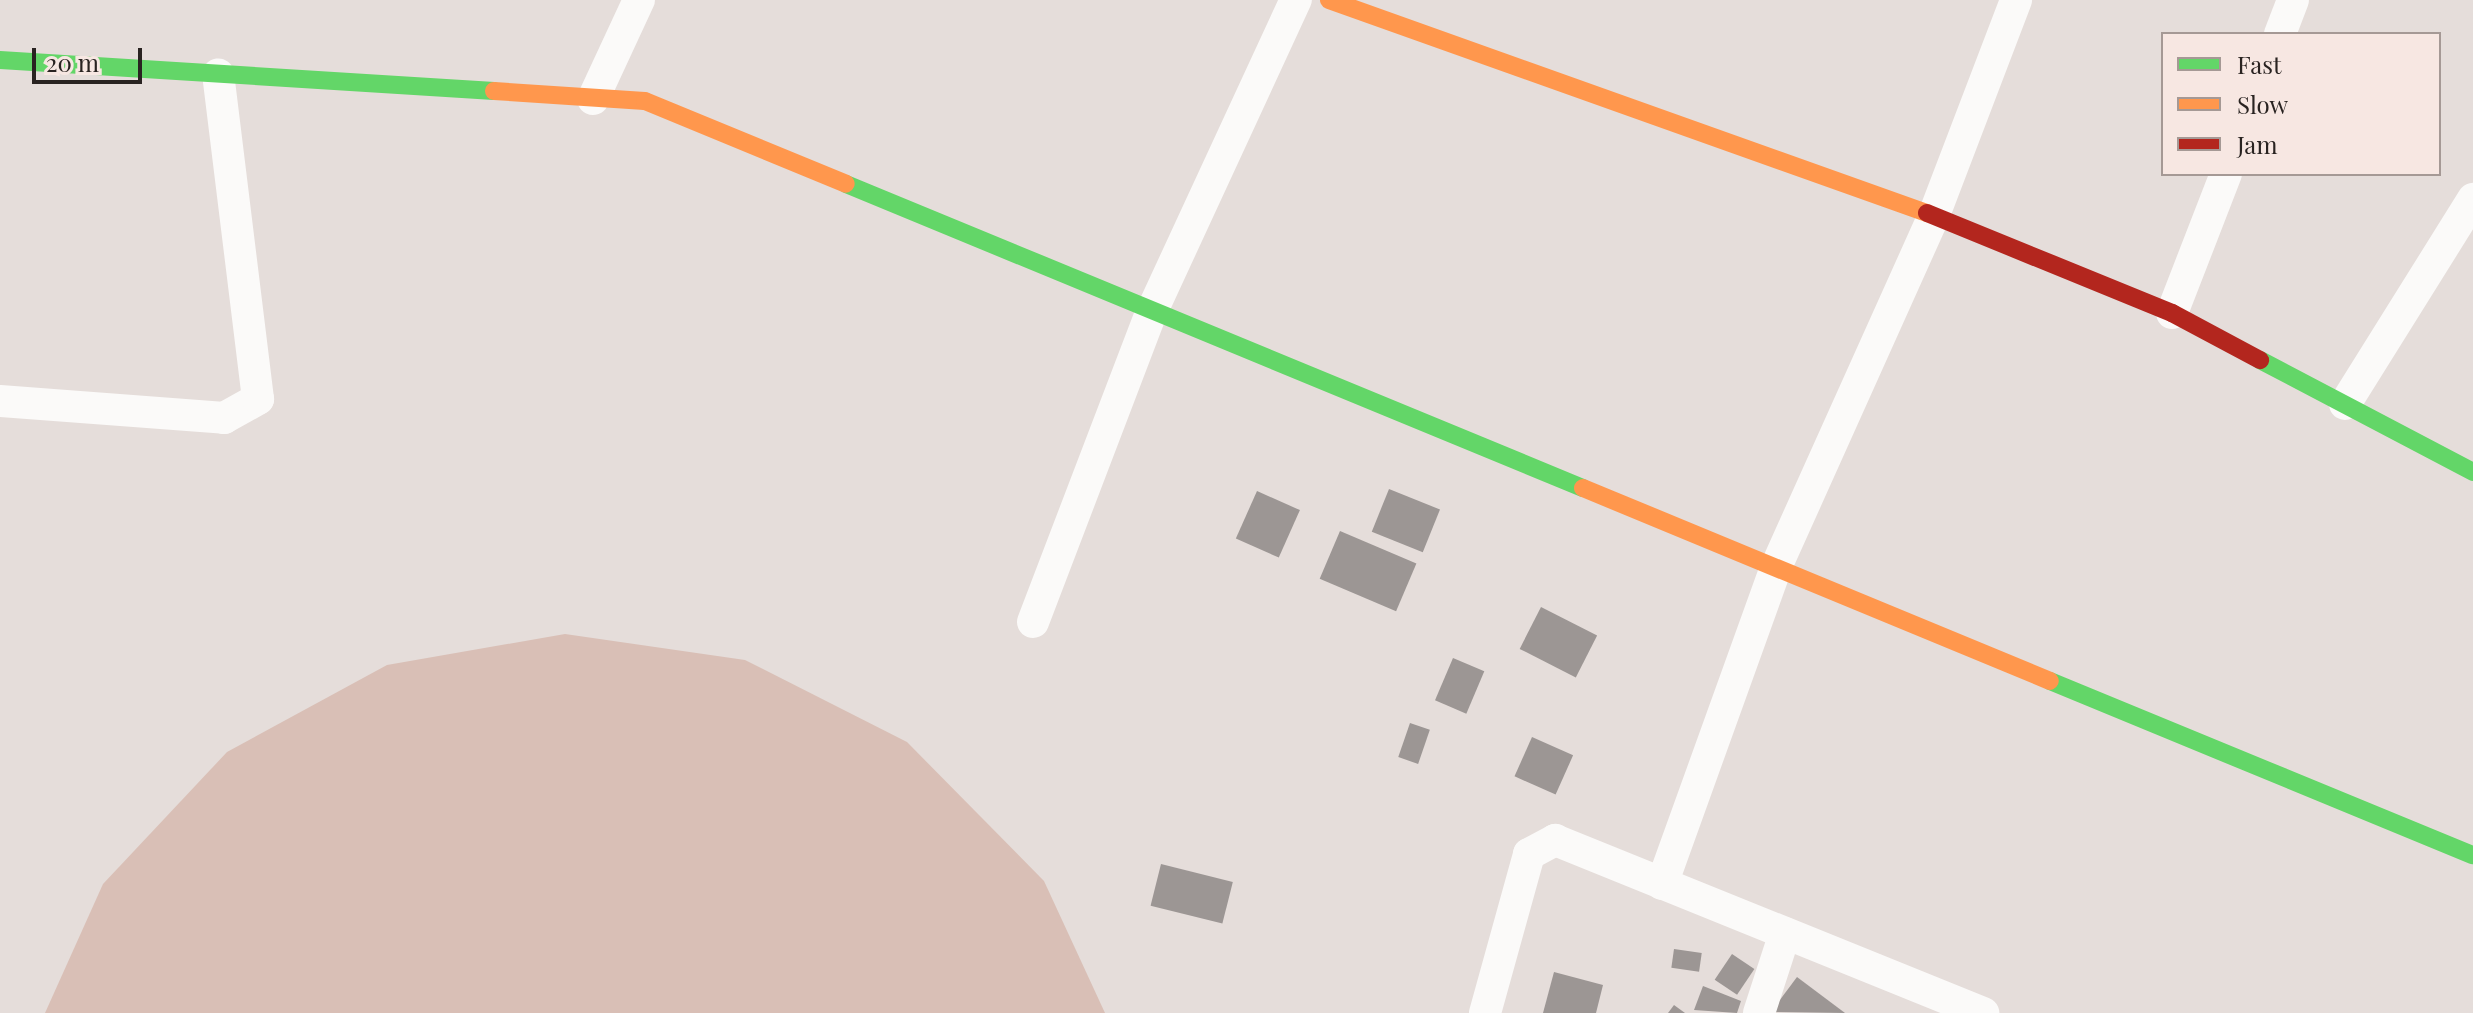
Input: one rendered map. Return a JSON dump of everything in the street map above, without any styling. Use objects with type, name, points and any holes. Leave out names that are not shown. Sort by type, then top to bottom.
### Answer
[{"type":"street","points":[[593,99],[639,0]]},
{"type":"street","points":[[1033,622],[1152,311],[1296,0]]},
{"type":"street","points":[[1329,0],[1934,215],[2172,313],[2473,472]]},
{"type":"street","points":[[1662,884],[1776,567],[1934,215],[2016,0]]},
{"type":"street","points":[[2281,32],[2293,0]]},
{"type":"street","points":[[0,60],[645,101],[2473,855]]},
{"type":"street","points":[[0,401],[224,418],[258,399],[218,74]]},
{"type":"street","points":[[2172,313],[2225,176]]},
{"type":"street","points":[[2345,404],[2473,199]]},
{"type":"street","points":[[1485,1013],[1529,854],[1555,840],[1983,1013]]},
{"type":"street","points":[[1759,1013],[1785,933]]},
{"type":"shaded area","points":[[565,634],[745,660],[907,742],[1044,881],[1105,1013],[45,1013],[103,884],[227,752],[387,665]]},
{"type":"building","points":[[1389,489],[1440,510],[1423,552],[1372,532]]},
{"type":"building","points":[[1257,491],[1300,510],[1279,558],[1236,539]]},
{"type":"building","points":[[1340,531],[1416,563],[1396,611],[1320,579]]},
{"type":"building","points":[[1541,607],[1597,636],[1576,677],[1520,649]]},
{"type":"building","points":[[1453,658],[1484,671],[1466,714],[1435,700]]},
{"type":"building","points":[[1410,723],[1430,730],[1418,764],[1398,757]]},
{"type":"building","points":[[1532,737],[1573,755],[1556,795],[1515,776]]},
{"type":"building","points":[[1161,864],[1233,882],[1222,924],[1151,906]]},
{"type":"building","points":[[1674,949],[1702,953],[1699,972],[1671,968]]},
{"type":"building","points":[[1732,954],[1754,969],[1737,995],[1715,980]]},
{"type":"building","points":[[1554,972],[1603,985],[1596,1013],[1543,1013]]},
{"type":"building","points":[[1797,977],[1845,1013],[1771,1012]]},
{"type":"building","points":[[1703,986],[1741,1001],[1737,1013],[1694,1010]]},
{"type":"building","points":[[1674,1005],[1685,1013],[1668,1013]]},
{"type":"traffic: fast","points":[[0,60],[494,91]]},
{"type":"traffic: fast","points":[[846,184],[1583,488]]},
{"type":"traffic: fast","points":[[2260,360],[2473,472]]},
{"type":"traffic: fast","points":[[2050,681],[2473,855]]},
{"type":"traffic: slow","points":[[1329,0],[1927,213]]},
{"type":"traffic: slow","points":[[494,91],[645,101],[846,184]]},
{"type":"traffic: slow","points":[[1583,488],[2050,681]]},
{"type":"traffic: jam","points":[[1927,213],[2172,313],[2260,360]]}]
